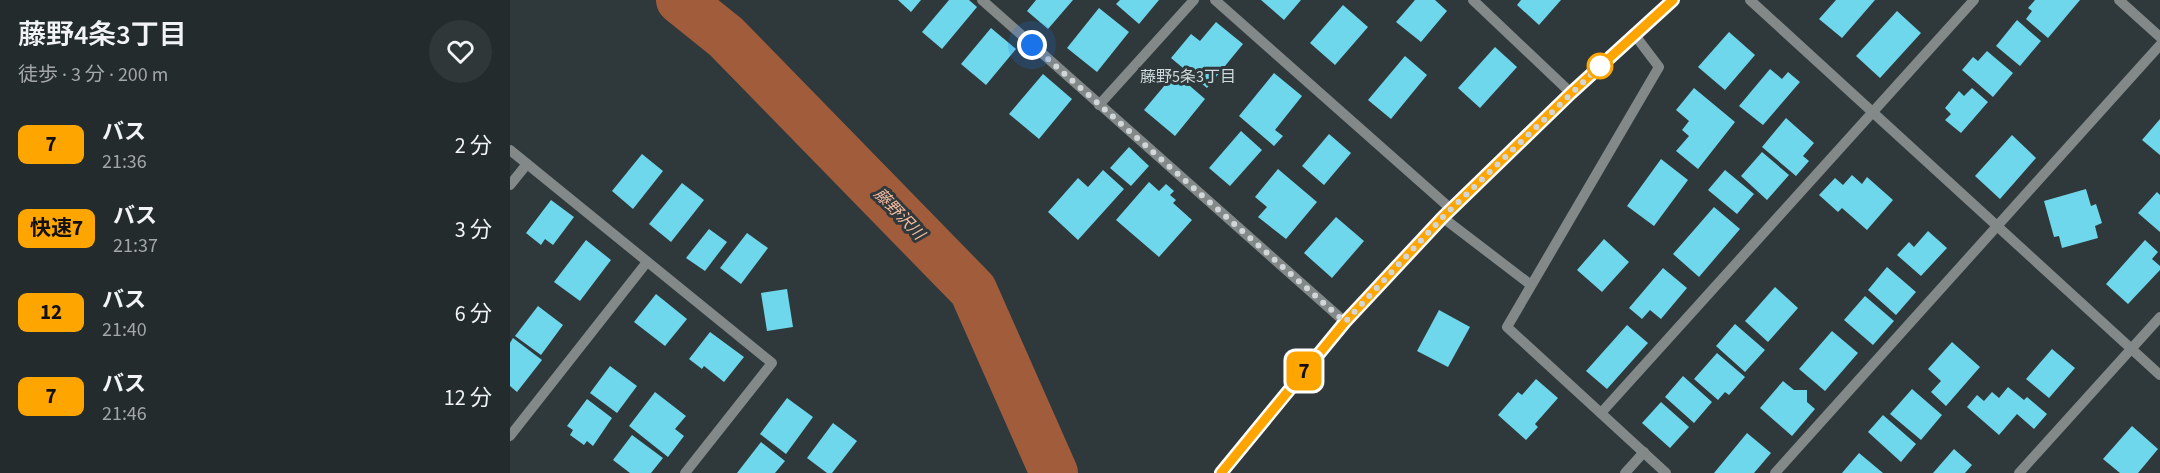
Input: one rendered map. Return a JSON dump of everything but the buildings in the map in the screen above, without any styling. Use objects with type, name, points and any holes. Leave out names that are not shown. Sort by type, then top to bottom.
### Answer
[{"type":"street","points":[[982,0],[1345,322]]},
{"type":"street","points":[[1099,105],[1194,0]]},
{"type":"street","points":[[1215,0],[1451,209]]},
{"type":"street","points":[[1473,0],[1571,93]]},
{"type":"street","points":[[1221,473],[1345,322],[1443,217],[1571,93],[1673,0]]},
{"type":"street","points":[[1750,0],[2160,375]]},
{"type":"street","points":[[1600,413],[1974,0]]},
{"type":"street","points":[[2119,0],[2160,37]]},
{"type":"street","points":[[1634,34],[1659,67],[1507,327],[1666,473]]},
{"type":"street","points":[[1775,473],[2160,45]]},
{"type":"street","points":[[510,150],[772,363],[685,473]]},
{"type":"street","points":[[510,185],[527,164]]},
{"type":"street","points":[[1443,217],[1532,285]]},
{"type":"street","points":[[510,436],[647,262]]},
{"type":"street","points":[[2019,473],[2160,317]]},
{"type":"street","points":[[1625,473],[1644,452]]},
{"type":"waterway","name":"藤野沢川","points":[[680,0],[726,37],[973,290],[1054,473]]},
{"type":"bus line","name":"7","points":[[1221,473],[1345,322],[1443,217],[1571,93],[1673,0]]},
{"type":"district","name":"藤野5条3丁目","points":[[1188,77]]},
{"type":"route","points":[[1032,45],[1345,322],[1443,217],[1603,63],[1600,66]]}]
